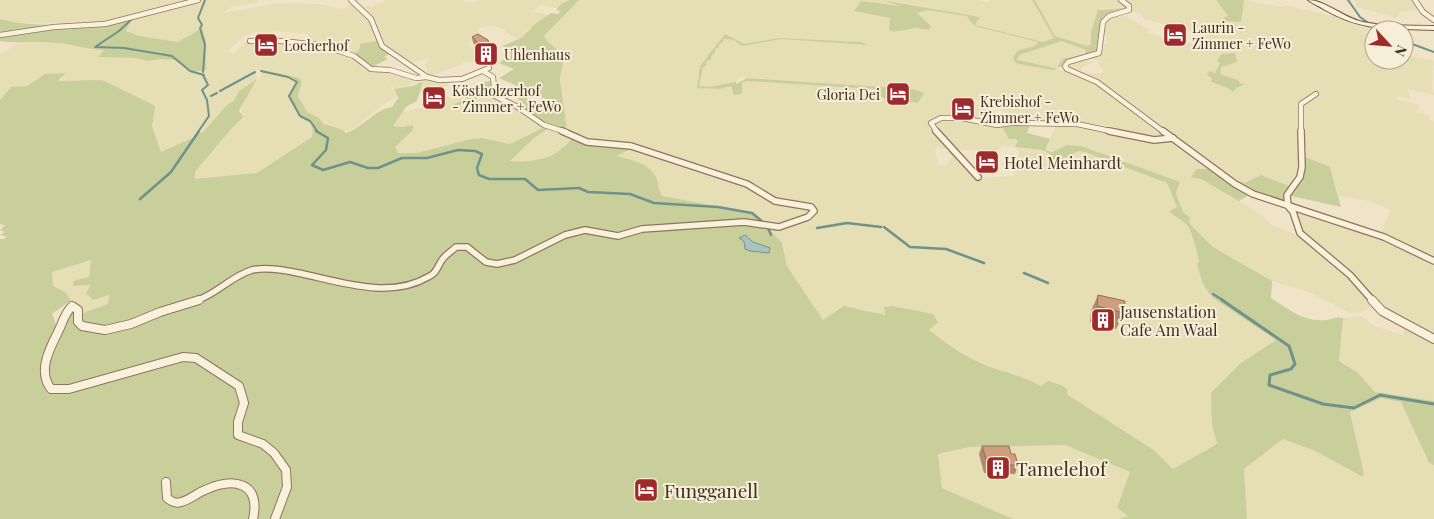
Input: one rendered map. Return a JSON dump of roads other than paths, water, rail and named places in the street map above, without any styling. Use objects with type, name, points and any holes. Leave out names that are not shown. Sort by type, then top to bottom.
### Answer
[{"type":"street","points":[[0,35],[54,27],[105,24],[198,0]]},
{"type":"street","points":[[351,0],[371,19],[382,46],[426,77],[439,80],[462,79],[489,68]]},
{"type":"street","points":[[1121,0],[1129,6],[1129,10],[1110,16],[1102,22],[1100,29],[1102,48],[1099,53],[1068,62],[1066,67],[1097,82],[1243,189],[1288,206],[1393,240],[1434,261]]},
{"type":"street","points":[[1311,0],[1334,14],[1364,24]]},
{"type":"street","points":[[1415,0],[1423,12],[1434,20]]},
{"type":"street","points":[[1414,27],[1434,28]]},
{"type":"street","points":[[250,41],[268,40],[320,45],[354,56],[371,69],[390,70],[419,79],[426,77]]},
{"type":"street","points":[[275,519],[284,497],[288,474],[282,462],[262,443],[244,439],[238,435],[238,422],[244,403],[238,386],[196,358],[183,357],[83,386],[69,389],[50,389],[45,380],[46,364],[48,354],[61,327],[64,313],[72,306],[78,310],[78,322],[82,326],[105,330],[132,324],[160,312],[199,300],[236,277],[253,270],[282,270],[366,288],[391,288],[423,281],[436,272],[442,259],[450,251],[462,246],[472,249],[486,262],[498,264],[515,260],[565,235],[585,230],[618,236],[642,229],[744,222],[779,227],[808,217],[814,211],[810,207],[775,200],[747,184],[648,152],[620,144],[587,142],[566,132],[544,125],[516,106],[495,96],[493,77],[483,71]]},
{"type":"street","points":[[1316,94],[1301,104],[1302,167],[1300,177],[1287,195],[1288,206],[1300,233],[1350,275],[1382,311],[1434,339]]},
{"type":"street","points":[[978,177],[942,139],[931,123],[933,120],[968,118],[998,125],[1077,124],[1149,139],[1173,138]]},
{"type":"street","points":[[166,482],[167,498],[172,502],[179,503],[216,485],[233,483],[243,485],[253,493],[256,504],[253,519]]},
{"type":"water","points":[[745,235],[753,242],[770,248],[769,253],[745,249],[744,241],[739,238]]},
{"type":"waterway","points":[[203,72],[205,45],[200,28],[202,25],[198,18],[205,0]]},
{"type":"waterway","points":[[1348,0],[1364,20]]},
{"type":"waterway","points":[[132,19],[119,31],[95,47],[124,48],[172,56],[190,71],[204,75]]},
{"type":"waterway","points":[[1414,45],[1434,52]]},
{"type":"waterway","points":[[261,71],[288,77],[297,82],[289,96],[300,116],[310,121],[318,132]]},
{"type":"waterway","points":[[220,91],[255,72]]},
{"type":"waterway","points":[[198,132],[209,116],[207,100],[202,90],[208,85],[203,75]]},
{"type":"waterway","points":[[211,96],[217,93]]},
{"type":"waterway","points":[[140,199],[171,172],[199,131]]},
{"type":"waterway","points":[[316,131],[328,138],[326,150],[312,165],[323,170],[350,162],[368,168],[378,168],[402,158],[427,158],[458,150],[475,151],[482,154],[477,168],[479,175],[489,179],[525,179],[538,190],[579,188],[588,192],[630,194],[654,203],[718,207],[752,213],[764,223]]},
{"type":"waterway","points":[[817,228],[847,223],[881,227]]},
{"type":"waterway","points":[[884,227],[910,247],[946,249],[984,263]]},
{"type":"waterway","points":[[768,228],[771,235]]},
{"type":"waterway","points":[[1024,273],[1048,283]]},
{"type":"waterway","points":[[1213,294],[1224,301]]},
{"type":"waterway","points":[[1222,300],[1289,346],[1295,364],[1291,369],[1270,375],[1269,385],[1323,404],[1354,408],[1380,395],[1434,404]]},
{"type":"place","name":"Laurin - Zimmer + FeWo","points":[[1175,35]]},
{"type":"place","name":"Locherhof","points":[[266,45]]},
{"type":"place","name":"Uhlenhaus","points":[[486,54]]},
{"type":"place","name":"Gloria Dei","points":[[898,94]]},
{"type":"place","name":"Köstholzerhof - Zimmer + FeWo","points":[[434,98]]},
{"type":"place","name":"Krebishof - Zimmer + FeWo","points":[[963,109]]},
{"type":"place","name":"Hotel Meinhardt","points":[[987,162]]},
{"type":"place","name":"Jausenstation Cafe Am Waal","points":[[1103,320]]},
{"type":"place","name":"Tamelehof","points":[[998,468]]},
{"type":"place","name":"Fungganell","points":[[646,490]]}]
